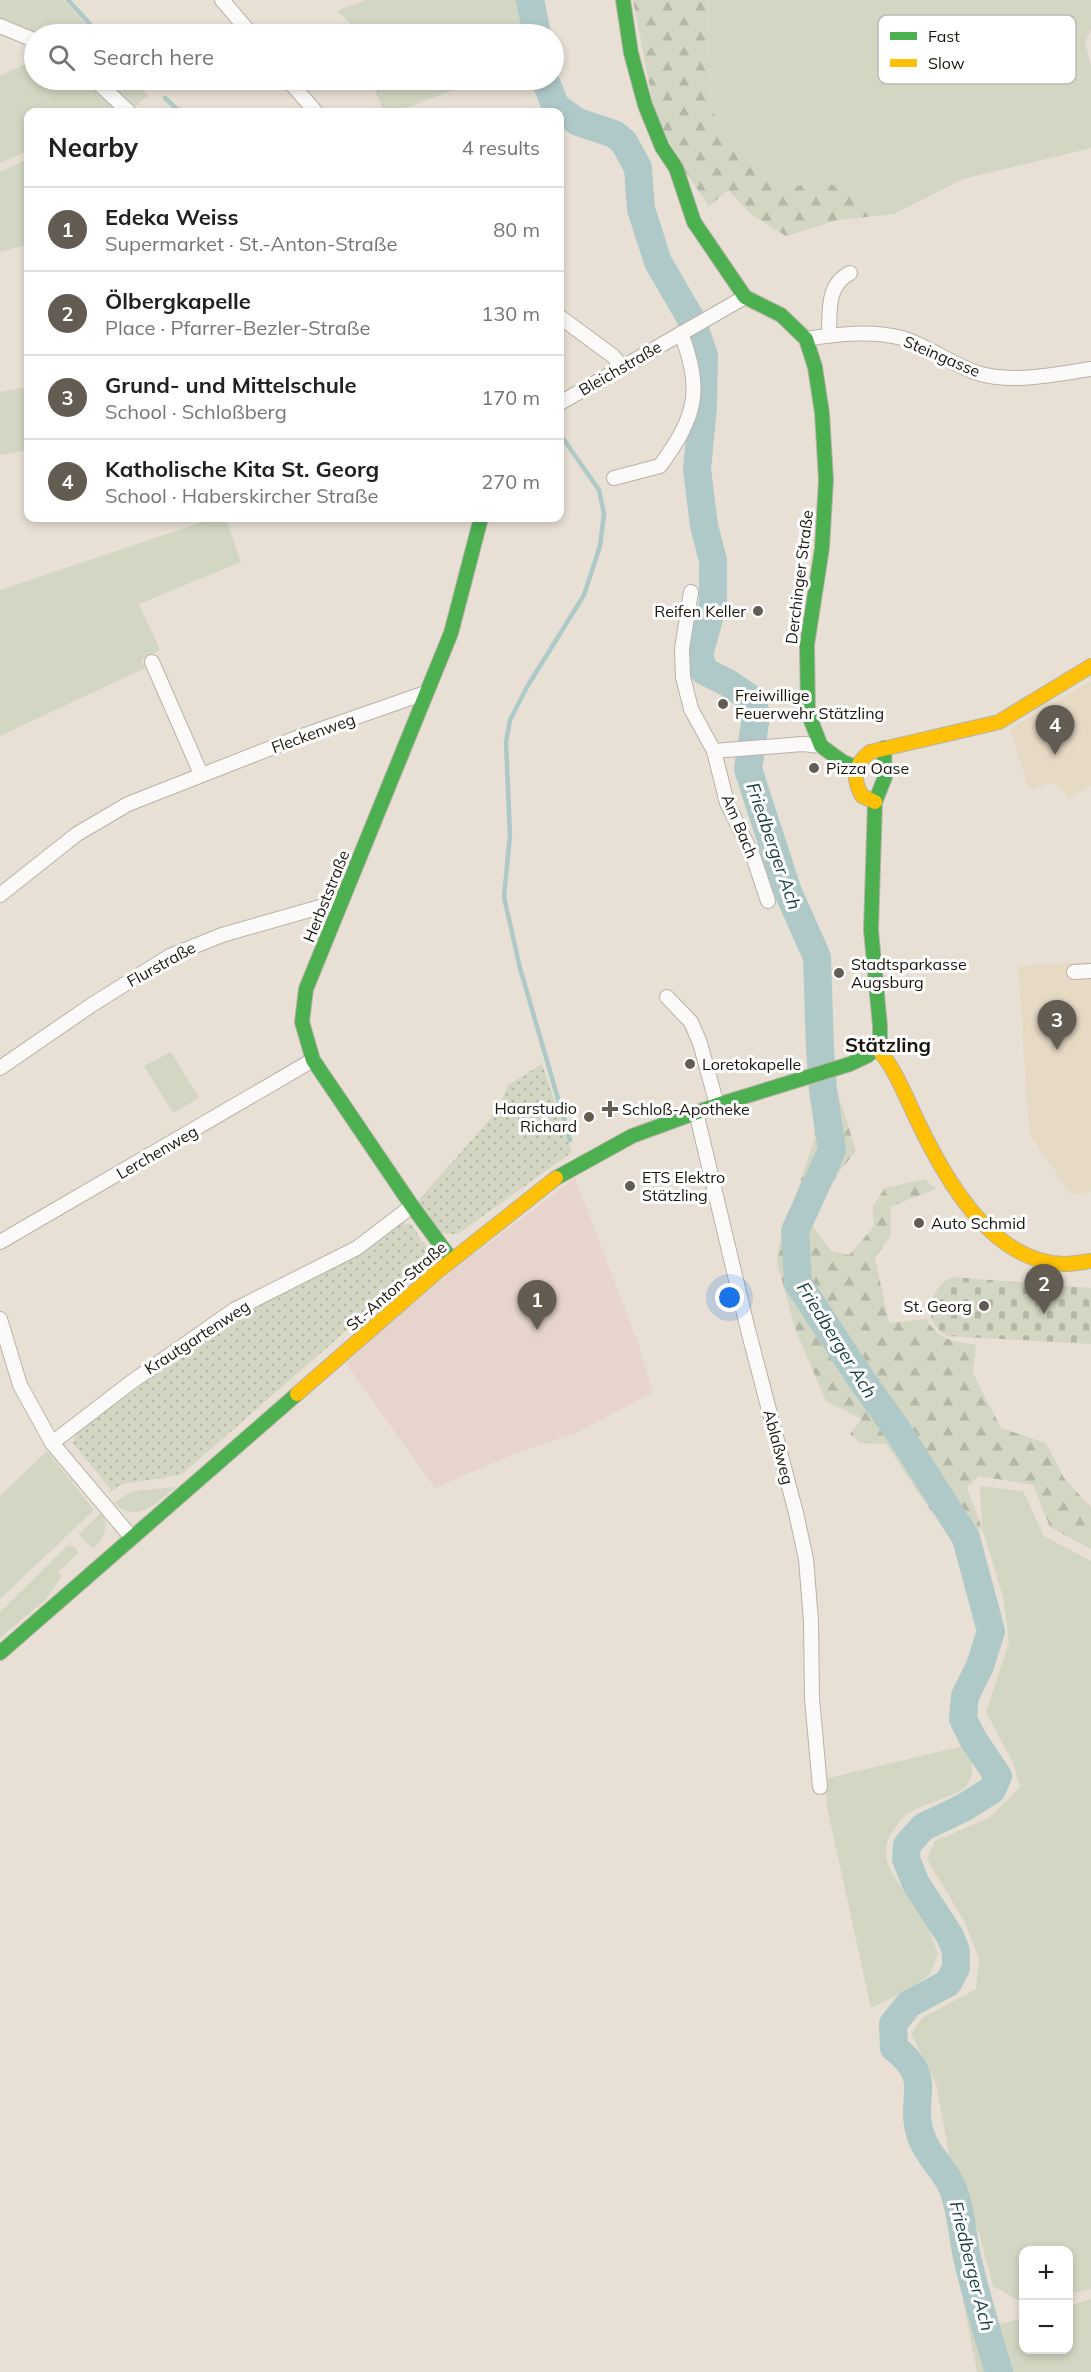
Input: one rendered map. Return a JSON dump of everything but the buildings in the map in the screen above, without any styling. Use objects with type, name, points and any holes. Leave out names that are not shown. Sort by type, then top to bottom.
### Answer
[{"type":"street","points":[[222,0],[242,24]]},
{"type":"street","name":"Derchinger Straße","points":[[622,0],[631,53],[645,105],[662,147],[676,168],[694,222],[745,297],[781,315],[806,339],[817,372],[826,480],[822,548],[807,645],[808,713],[820,746]]},
{"type":"street","points":[[0,26],[24,36]]},
{"type":"street","points":[[106,90],[125,108]]},
{"type":"street","points":[[297,90],[312,108]]},
{"type":"street","points":[[829,335],[833,288],[839,278],[850,273]]},
{"type":"street","name":"Bleichstraße","points":[[564,402],[745,297]]},
{"type":"street","points":[[564,320],[613,356],[622,367]]},
{"type":"street","name":"Bleichstraße","points":[[614,478],[660,466],[686,425],[692,408],[694,376],[683,332]]},
{"type":"street","name":"Steingasse","points":[[806,339],[829,335],[880,334],[903,338],[977,373],[1005,378],[1091,369]]},
{"type":"street","name":"Herbststraße","points":[[451,1259],[412,1206],[313,1060],[302,1022],[302,1007],[306,989],[341,901],[451,633],[479,522]]},
{"type":"street","name":"Am Bach","points":[[691,592],[682,649],[683,677],[692,709],[714,751],[727,802],[753,856],[768,901]]},
{"type":"street","points":[[152,662],[201,774]]},
{"type":"street","points":[[875,802],[862,796],[857,788],[854,778],[855,766],[861,758],[884,748],[999,722],[1091,666]]},
{"type":"street","name":"Fleckenweg","points":[[0,895],[77,834],[109,813],[201,774],[298,737],[425,693]]},
{"type":"street","points":[[714,751],[803,744],[820,746],[843,762],[855,766]]},
{"type":"street","points":[[884,748],[885,777],[875,802],[871,930],[880,1026],[877,1048],[888,1060],[929,1146],[959,1197],[988,1230],[1038,1259],[1063,1264],[1091,1262]]},
{"type":"street","name":"Flurstraße","points":[[0,1068],[170,956],[222,935],[341,901]]},
{"type":"street","points":[[1074,972],[1091,971]]},
{"type":"street","points":[[668,997],[691,1022],[700,1043],[717,1105]]},
{"type":"street","name":"St.-Anton-Straße","points":[[0,1653],[451,1259],[559,1176],[632,1136],[717,1105],[831,1070],[867,1056],[877,1048]]},
{"type":"street","name":"Lerchenweg","points":[[0,1242],[313,1060]]},
{"type":"street","name":"Ablaßweg","points":[[696,1112],[747,1326],[804,1549],[810,1600],[812,1698],[820,1788]]},
{"type":"street","name":"Krautgartenweg","points":[[52,1443],[130,1383],[234,1310],[357,1248],[412,1206]]},
{"type":"street","points":[[0,1319],[20,1385],[52,1443],[132,1538]]},
{"type":"shaded area","points":[[1091,681],[1091,786],[1068,799],[1056,782],[1029,790],[1010,729]]},
{"type":"shaded area","points":[[1091,962],[1091,1192],[1071,1195],[1029,1133],[1018,966]]},
{"type":"shaded area","points":[[575,1178],[638,1343],[653,1393],[573,1434],[514,1454],[435,1488],[346,1364],[383,1329],[460,1265]]},
{"type":"green space","points":[[0,0],[64,0],[85,24],[24,24],[24,30],[0,21]]},
{"type":"green space","points":[[365,0],[517,0],[523,24],[350,24],[337,11]]},
{"type":"green space","points":[[633,0],[710,0],[707,15],[711,109],[735,148],[779,182],[796,186],[826,182],[894,214],[838,220],[786,236],[751,214],[728,190],[709,206],[685,171],[655,114]]},
{"type":"green space","points":[[710,0],[1091,0],[1091,29],[1085,43],[1091,66],[1091,148],[963,179],[894,214],[826,182],[796,186],[779,182],[735,148],[711,109],[707,15]]},
{"type":"green space","points":[[24,65],[24,90],[98,90],[114,108],[24,108],[24,153],[0,163],[0,76]]},
{"type":"green space","points":[[115,90],[143,90],[148,95],[137,105],[131,105]]},
{"type":"green space","points":[[375,90],[453,90],[406,108],[382,108]]},
{"type":"green space","points":[[24,161],[24,245],[0,252],[0,172]]},
{"type":"green space","points":[[24,388],[24,451],[0,455],[0,392]]},
{"type":"green space","points":[[203,522],[227,522],[241,562],[139,604],[160,650],[141,660],[145,668],[0,736],[0,590]]},
{"type":"green space","points":[[171,1052],[199,1098],[173,1113],[144,1066]]},
{"type":"green space","points":[[542,1064],[572,1152],[459,1233],[444,1233],[438,1230],[418,1201],[498,1110],[508,1085]]},
{"type":"green space","points":[[835,1084],[856,1151],[839,1172],[810,1222],[831,1251],[849,1255],[874,1227],[873,1206],[885,1188],[925,1179],[936,1189],[890,1207],[891,1235],[875,1258],[889,1323],[926,1319],[931,1327],[947,1339],[976,1345],[973,1373],[1001,1428],[1046,1443],[1064,1478],[1091,1507],[1091,1549],[1050,1527],[1033,1485],[979,1476],[967,1488],[982,1528],[957,1545],[886,1444],[860,1443],[850,1434],[862,1419],[826,1401],[796,1331],[777,1263],[779,1246],[815,1137],[812,1092]]},
{"type":"green space","points":[[400,1223],[411,1224],[429,1251],[424,1263],[181,1475],[123,1484],[112,1491],[73,1443],[76,1434],[85,1425],[253,1306],[362,1254]]},
{"type":"green space","points":[[952,1277],[1091,1288],[1091,1344],[948,1336],[934,1323],[930,1306],[937,1289]]},
{"type":"green space","points":[[47,1451],[94,1510],[0,1599],[0,1496]]},
{"type":"green space","points":[[980,1486],[1023,1491],[1044,1536],[1091,1561],[1091,2289],[1073,2293],[1073,2246],[1019,2246],[1019,2301],[993,2286],[980,2236],[950,2160],[936,2083],[911,2034],[922,2018],[976,1989],[979,1959],[964,1921],[927,1859],[935,1841],[989,1818],[1020,1787],[1013,1763],[986,1712],[1009,1642],[1003,1597],[982,1528]]},
{"type":"green space","points":[[176,1487],[139,1512],[122,1509],[114,1503],[132,1491]]},
{"type":"green space","points":[[101,1513],[106,1528],[93,1549],[79,1534]]},
{"type":"green space","points":[[68,1545],[76,1548],[78,1553],[58,1572],[62,1576],[45,1600],[0,1638],[0,1612]]},
{"type":"green space","points":[[967,1745],[972,1763],[971,1776],[966,1786],[958,1792],[905,1815],[890,1835],[886,1849],[888,1865],[927,1924],[938,1954],[929,1975],[908,1990],[871,2008],[827,1807],[825,1779]]},
{"type":"green space","points":[[974,2297],[992,2372],[977,2372],[963,2300]]},
{"type":"green space","points":[[1091,2299],[1091,2372],[1006,2372],[992,2326],[1019,2319],[1019,2354],[1073,2354],[1073,2305]]},
{"type":"waterway","points":[[68,0],[90,24]]},
{"type":"waterway","name":"Friedberger Ach","points":[[530,0],[535,24]]},
{"type":"waterway","name":"Friedberger Ach","points":[[549,90],[557,108]]},
{"type":"waterway","points":[[165,98],[176,108]]},
{"type":"waterway","name":"Friedberger Ach","points":[[564,112],[578,122],[614,134],[624,142],[638,168],[641,209],[658,262],[691,319],[704,355],[703,406],[697,469],[704,526],[713,560],[713,604],[699,655],[704,671],[728,683],[753,700],[756,716],[748,769],[788,892],[817,957],[823,1090],[832,1150],[795,1231],[798,1283],[896,1428],[966,1538],[991,1631],[980,1666],[965,1696],[963,1719],[973,1739],[998,1776],[992,1790],[963,1808],[923,1827],[907,1845],[906,1859],[916,1884],[950,1936],[956,1951],[956,1968],[948,1983],[909,2004],[893,2024],[894,2048],[907,2059],[918,2080],[917,2112],[922,2139],[950,2182],[956,2197],[973,2283],[999,2372]]},
{"type":"waterway","points":[[564,440],[599,490],[604,514],[600,546],[584,595],[527,687],[510,720],[506,742],[510,835],[504,897],[520,968],[570,1140]]},
{"type":"traffic: fast","points":[[623,0],[631,53],[645,105],[662,147],[676,168],[694,222],[745,297],[781,315],[806,339],[815,367],[822,413],[826,480],[822,548],[807,645],[808,713],[821,746],[843,762],[855,767]]},
{"type":"traffic: fast","points":[[451,1259],[412,1206],[313,1060],[302,1022],[306,989],[451,633],[480,522]]},
{"type":"traffic: fast","points":[[877,1048],[880,1026],[871,930],[875,802],[885,777],[884,748]]},
{"type":"traffic: fast","points":[[556,1178],[632,1136],[717,1105],[850,1064],[877,1048]]},
{"type":"traffic: fast","points":[[0,1653],[297,1394]]},
{"type":"traffic: slow","points":[[875,802],[862,796],[856,778],[858,767],[870,752],[999,722],[1091,666]]},
{"type":"traffic: slow","points":[[877,1048],[894,1073],[928,1142],[956,1190],[973,1213],[993,1233],[1014,1249],[1038,1260],[1064,1264],[1091,1261]]},
{"type":"traffic: slow","points":[[297,1394],[437,1272],[556,1178]]},
{"type":"place","name":"Reifen Keller","points":[[758,611]]},
{"type":"place","name":"Freiwillige Feuerwehr Stätzling","points":[[723,704]]},
{"type":"place","name":"Katholische Kita St. Georg","points":[[1055,755]]},
{"type":"place","name":"Pizza Oase","points":[[814,768]]},
{"type":"place","name":"Stadtsparkasse Augsburg","points":[[839,973]]},
{"type":"place","name":"Grund- und Mittelschule","points":[[1057,1050]]},
{"type":"place","name":"Loretokapelle","points":[[690,1064]]},
{"type":"place","name":"Schloß-Apotheke","points":[[610,1109]]},
{"type":"place","name":"Haarstudio Richard","points":[[589,1117]]},
{"type":"place","name":"ETS Elektro Stätzling","points":[[630,1186]]},
{"type":"place","name":"Auto Schmid","points":[[919,1223]]},
{"type":"place","name":"St. Georg","points":[[984,1306]]},
{"type":"place","name":"Ölbergkapelle","points":[[1044,1314]]},
{"type":"place","name":"Edeka Weiss","points":[[537,1330]]},
{"type":"district","name":"Stätzling","points":[[888,1044]]}]
